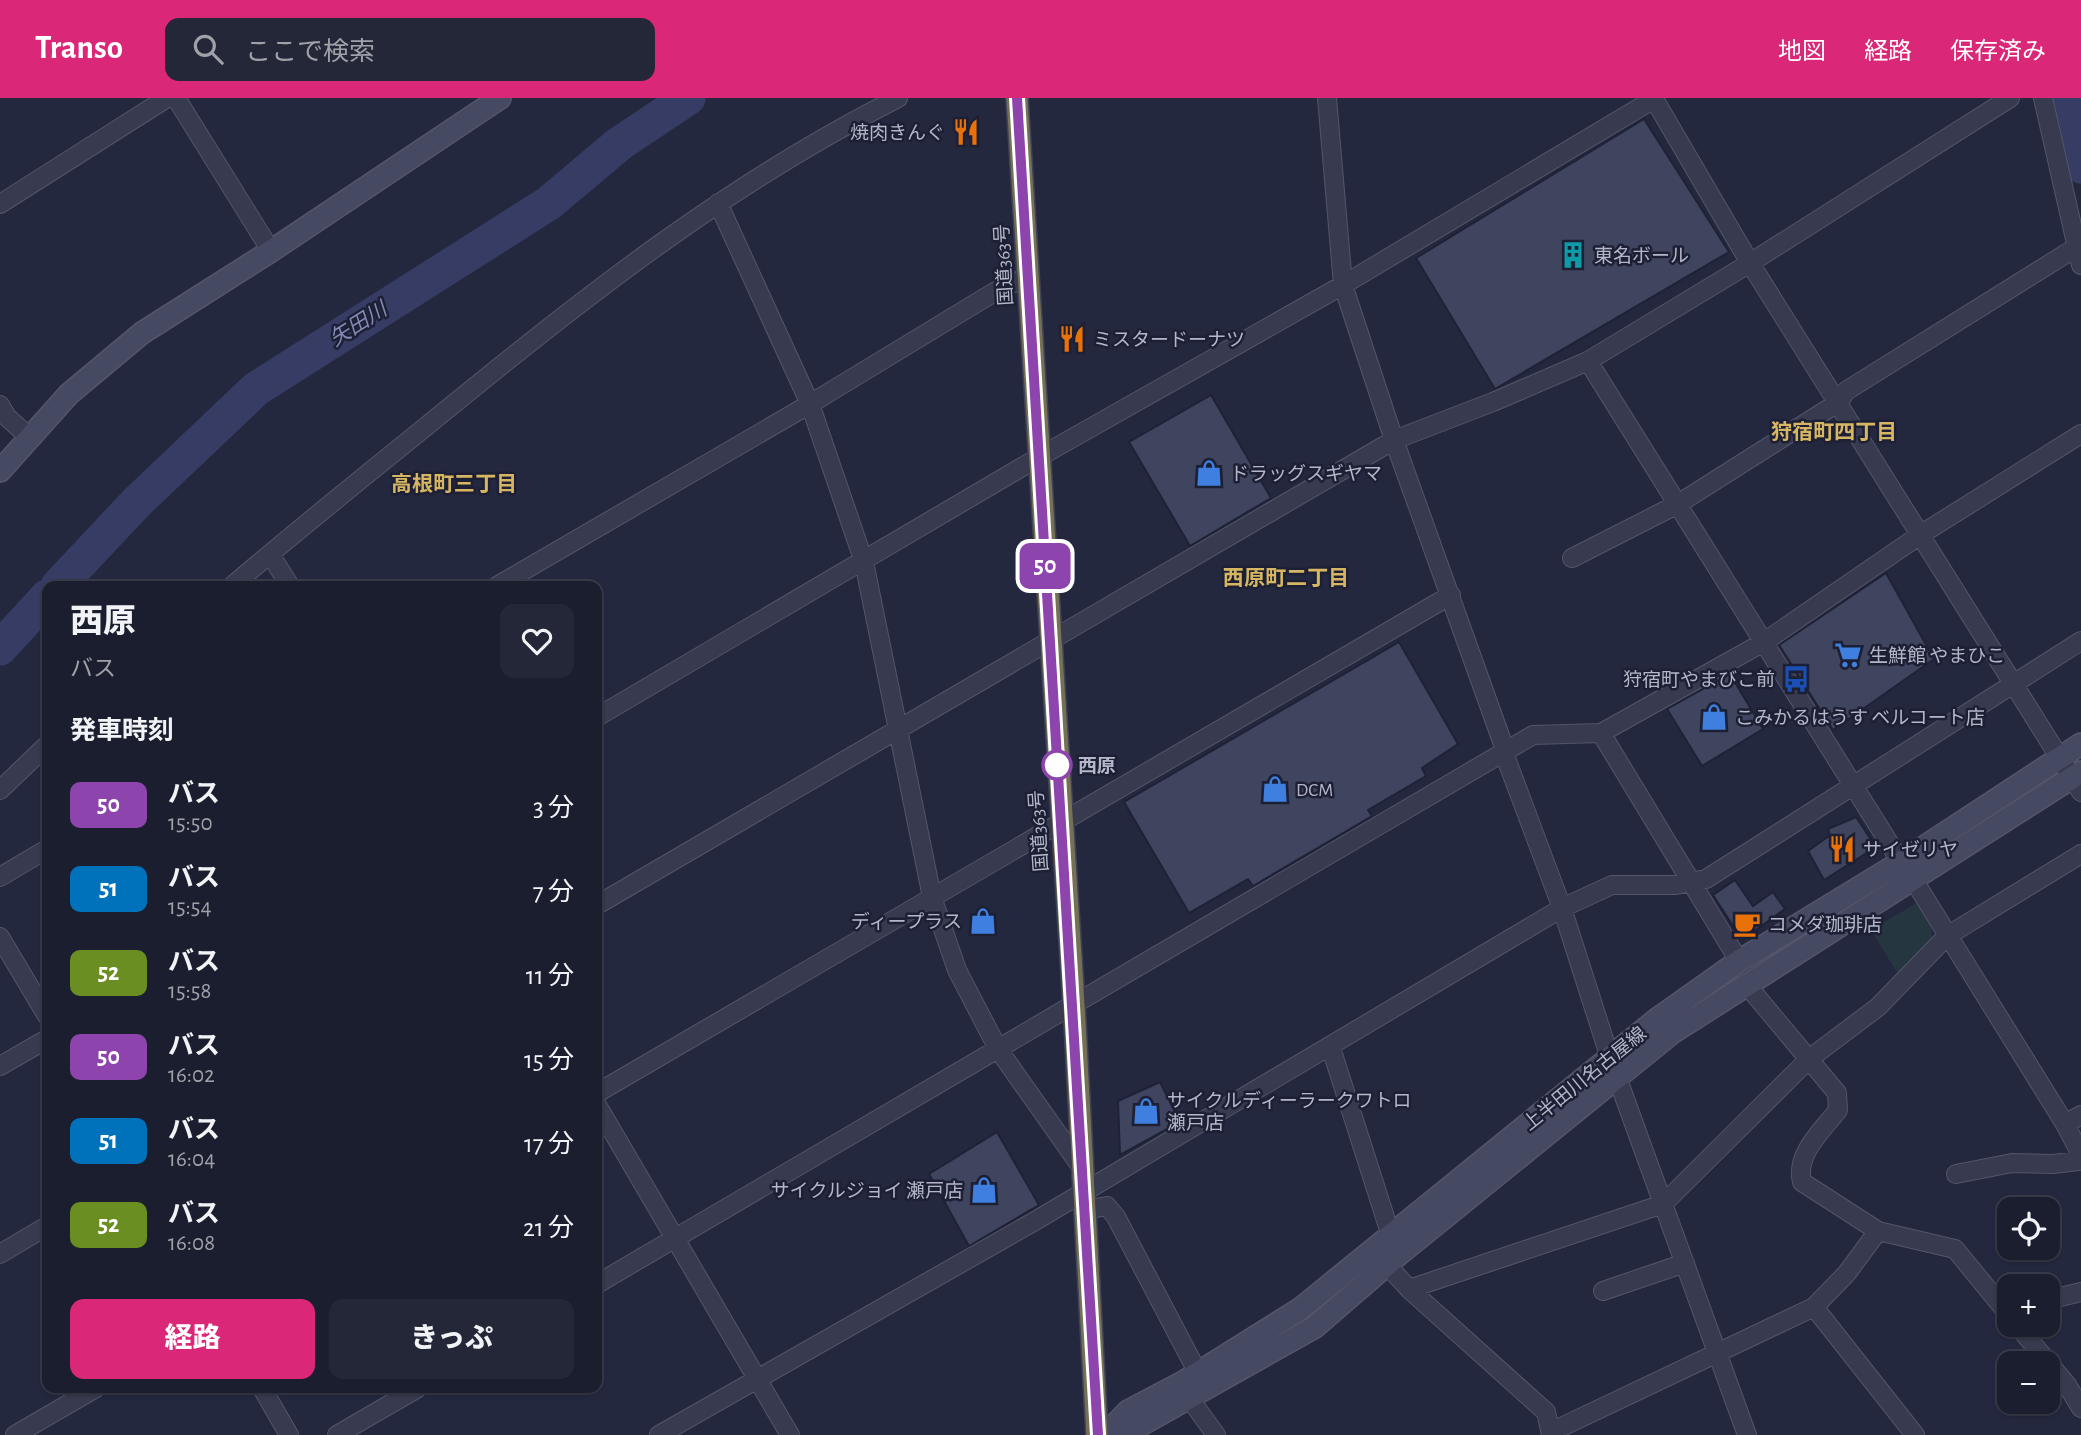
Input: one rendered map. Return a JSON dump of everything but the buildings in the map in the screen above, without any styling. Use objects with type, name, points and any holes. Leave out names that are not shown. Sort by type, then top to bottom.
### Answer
[{"type":"highway","name":"国道363号","points":[[1017,98],[1060,825],[1074,1006],[1097,1435]]},
{"type":"main road","points":[[0,471],[28,436],[69,394],[142,333],[271,251],[500,98]]},
{"type":"main road","name":"上半田川名古屋線","points":[[1123,1435],[1315,1327],[1672,1033],[1746,984],[2081,744]]},
{"type":"main road","name":"上半田川名古屋線","points":[[1105,1435],[1128,1411],[1198,1373],[1300,1309],[1609,1055],[1739,961],[2078,781]]},
{"type":"street","points":[[0,204],[167,98]]},
{"type":"street","points":[[176,98],[271,251]]},
{"type":"street","points":[[238,581],[561,316],[718,203],[835,130],[898,98]]},
{"type":"street","points":[[1327,98],[1343,285],[1394,440],[1451,595],[1504,753],[1562,908],[1609,1055]]},
{"type":"street","points":[[602,902],[1394,440],[1493,402],[1588,361],[1750,263],[2010,98]]},
{"type":"street","points":[[1573,558],[1678,504],[1839,402],[1846,391],[2078,256],[2043,98]]},
{"type":"street","points":[[602,714],[1039,457],[1343,285],[1654,99],[1750,263],[1839,402],[2013,686],[2059,758],[2078,781]]},
{"type":"street","points":[[718,203],[810,404],[864,562],[932,897],[957,970],[998,1049],[1082,1168]]},
{"type":"street","points":[[506,581],[810,404],[996,291],[1027,277]]},
{"type":"street","points":[[1588,361],[1947,936],[2073,1119],[2079,1151],[2078,1161],[2012,1164],[1956,1174]]},
{"type":"street","points":[[0,405],[8,417],[28,436]]},
{"type":"street","points":[[602,1281],[1534,735],[1601,733],[1764,642],[1920,535],[2081,434]]},
{"type":"street","points":[[270,554],[287,581]]},
{"type":"street","points":[[602,1090],[1451,595]]},
{"type":"street","points":[[659,1435],[757,1378],[1085,1201],[1105,1177],[1331,1048],[1562,908],[1612,885],[1692,883],[1706,879],[2081,642]]},
{"type":"street","points":[[1601,733],[1739,961]]},
{"type":"street","points":[[0,790],[42,751]]},
{"type":"street","points":[[0,877],[42,852]]},
{"type":"street","points":[[1409,1289],[1663,1204],[1809,1059],[1878,1007],[1947,936],[2081,854]]},
{"type":"street","points":[[0,937],[42,1008]]},
{"type":"street","points":[[1746,984],[1837,1093],[1838,1110],[1802,1157],[1799,1170],[1802,1182],[1878,1231],[1955,1249],[1997,1300]]},
{"type":"street","points":[[0,1066],[42,1042]]},
{"type":"street","points":[[1331,1048],[1391,1236]]},
{"type":"street","points":[[1617,1077],[1747,1435]]},
{"type":"street","points":[[602,1114],[790,1435]]},
{"type":"street","points":[[1085,1201],[1107,1206],[1116,1217],[1198,1373]]},
{"type":"street","points":[[0,1254],[42,1229]]},
{"type":"street","points":[[1387,1265],[1409,1289],[1546,1412],[1551,1434],[1814,1307],[1847,1273],[1878,1231]]},
{"type":"street","points":[[1603,1291],[1685,1263]]},
{"type":"street","points":[[2060,1297],[2081,1292]]},
{"type":"street","points":[[1814,1307],[1915,1435]]},
{"type":"street","points":[[2027,1337],[2067,1385],[2081,1408]]},
{"type":"street","points":[[15,1435],[87,1393]]},
{"type":"street","points":[[265,1393],[289,1435]]},
{"type":"street","points":[[337,1435],[409,1393]]},
{"type":"street","points":[[1190,1399],[1216,1435]]},
{"type":"shaded area","points":[[1920,901],[1932,926],[1931,949],[1898,974],[1871,930]]},
{"type":"waterway","name":"矢田川","points":[[63,581],[136,503],[256,389],[549,203],[619,144],[688,98]]},
{"type":"waterway","points":[[2066,98],[2081,166]]},
{"type":"waterway","name":"矢田川","points":[[0,648],[42,602]]},
{"type":"bus line","name":"50","points":[[1017,98],[1098,1435]]},
{"type":"place","name":"焼肉きんぐ","points":[[966,132]]},
{"type":"place","name":"東名ボール","points":[[1573,255]]},
{"type":"place","name":"ミスタードーナツ","points":[[1072,339]]},
{"type":"place","name":"ドラッグスギヤマ","points":[[1209,473]]},
{"type":"place","name":"生鮮館 やまひこ","points":[[1848,655]]},
{"type":"place","name":"狩宿町やまびこ前","points":[[1796,679]]},
{"type":"place","name":"こみかるはうす ベルコート店","points":[[1714,717]]},
{"type":"place","name":"西原","points":[[1057,765]]},
{"type":"place","name":"DCM","points":[[1275,789]]},
{"type":"place","name":"サイゼリヤ","points":[[1842,849]]},
{"type":"place","name":"ディープラス","points":[[983,921]]},
{"type":"place","name":"コメダ珈琲店","points":[[1747,924]]},
{"type":"place","name":"サイクルディーラークワトロ 瀬戸店","points":[[1146,1111]]},
{"type":"place","name":"サイクルジョイ 瀬戸店","points":[[984,1190]]},
{"type":"district","name":"狩宿町四丁目","points":[[1834,432]]},
{"type":"district","name":"高根町三丁目","points":[[454,484]]},
{"type":"district","name":"西原町二丁目","points":[[1286,578]]}]
